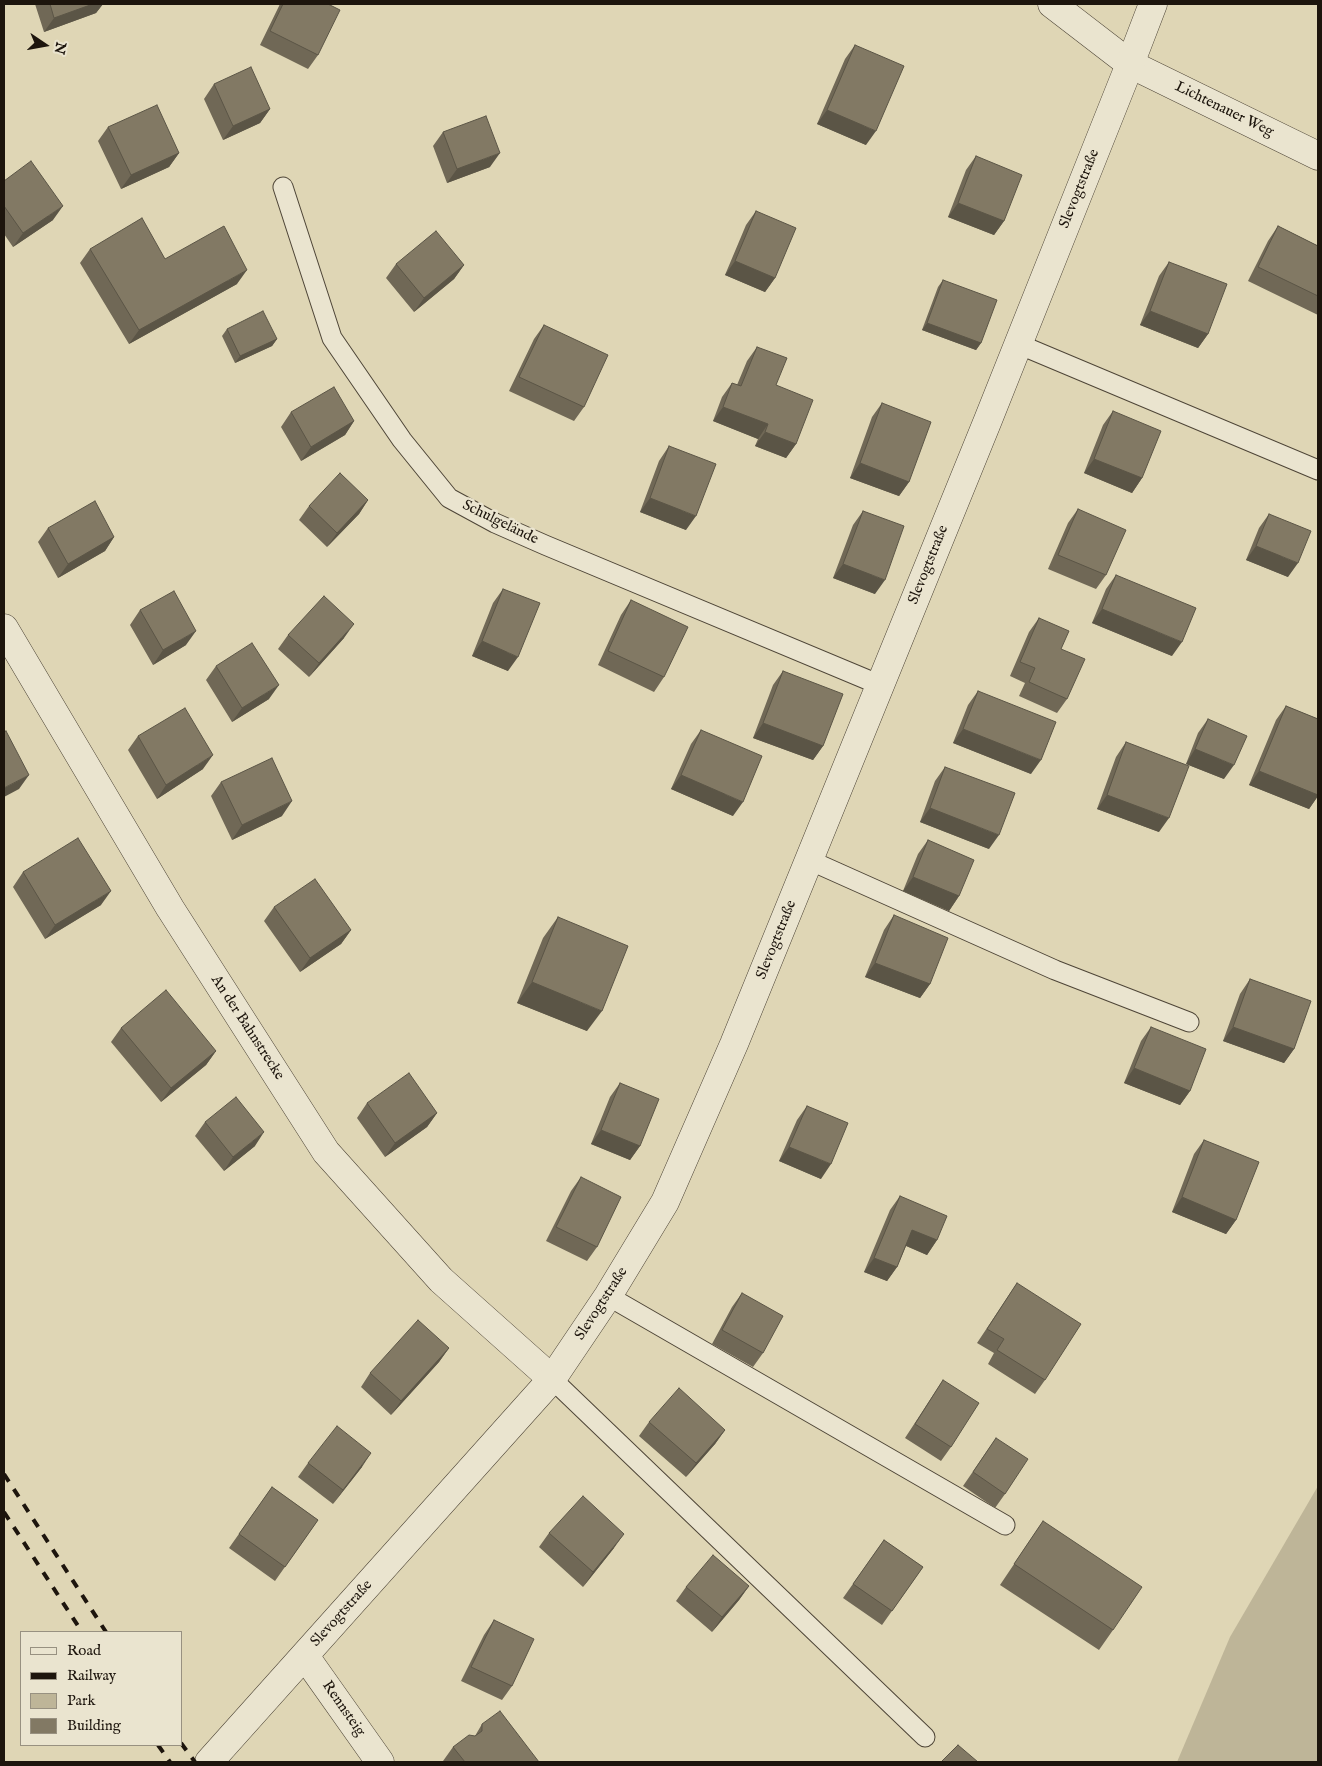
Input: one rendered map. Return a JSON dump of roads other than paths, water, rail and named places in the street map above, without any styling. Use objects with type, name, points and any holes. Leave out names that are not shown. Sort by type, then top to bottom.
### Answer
[{"type":"street","name":"Lichtenauer Weg","points":[[1052,4],[1130,64],[1318,156]]},
{"type":"street","name":"Slevogtstraße","points":[[209,1762],[552,1379],[608,1296],[665,1202],[734,1044],[809,860],[1018,344],[1153,4]]},
{"type":"street","name":"An der Bahnstrecke","points":[[4,628],[170,908],[326,1152],[441,1280],[552,1379]]},
{"type":"street","name":"Rennsteig","points":[[305,1656],[380,1762]]},
{"type":"lane","name":"Schulgelände","points":[[283,187],[332,338],[402,440],[449,498],[495,523],[545,545],[880,685]]},
{"type":"lane","points":[[1018,344],[1318,470]]},
{"type":"lane","points":[[809,860],[1055,970],[1190,1022]]},
{"type":"lane","points":[[608,1296],[1005,1525]]},
{"type":"lane","points":[[552,1379],[925,1737]]},
{"type":"railway","points":[[4,1474],[105,1631]]},
{"type":"railway","points":[[4,1512],[81,1631]]},
{"type":"railway","points":[[182,1744],[195,1762]]},
{"type":"railway","points":[[159,1746],[170,1762]]}]
